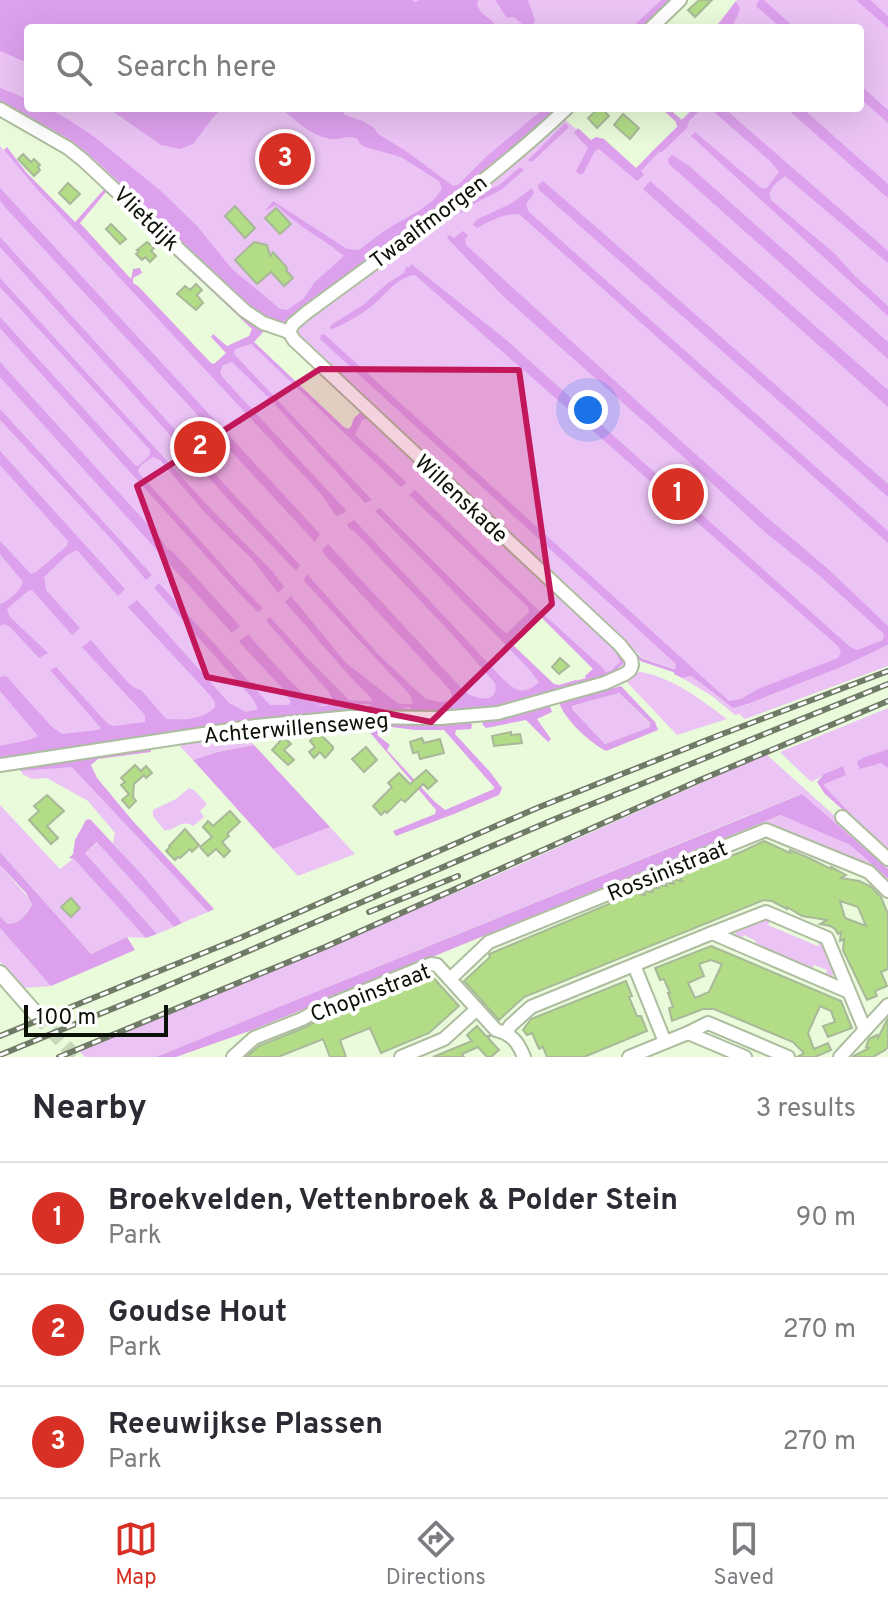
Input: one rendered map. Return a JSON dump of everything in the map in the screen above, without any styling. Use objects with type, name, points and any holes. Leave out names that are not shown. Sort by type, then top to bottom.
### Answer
[{"type":"main road","points":[[0,973],[37,1015]]},
{"type":"street","points":[[655,24],[680,0]]},
{"type":"street","name":"Vlietdijk","points":[[0,109],[68,148],[111,184],[245,311],[263,323],[289,332]]},
{"type":"street","name":"Twaalfmorgen","points":[[289,332],[306,313],[512,157],[563,112]]},
{"type":"street","name":"Willenskade","points":[[289,332],[620,645],[632,665]]},
{"type":"street","name":"Achterwillenseweg","points":[[0,765],[256,726],[350,717],[440,718],[498,713],[605,683],[625,674],[632,665]]},
{"type":"street","points":[[842,817],[888,859]]},
{"type":"street","name":"Rossinistraat","points":[[450,979],[489,942],[766,830],[869,872],[888,891]]},
{"type":"street","points":[[506,1033],[531,1007],[766,912],[827,938],[865,1030]]},
{"type":"street","points":[[730,926],[732,942]]},
{"type":"street","points":[[712,933],[849,992]]},
{"type":"street","name":"Chopinstraat","points":[[233,1057],[254,1038],[431,964],[437,965],[496,1030],[506,1033],[520,1046],[524,1057]]},
{"type":"street","points":[[634,965],[665,1042]]},
{"type":"street","points":[[830,984],[841,972]]},
{"type":"street","points":[[840,1057],[888,1005]]},
{"type":"street","points":[[401,1057],[444,1039],[477,1009]]},
{"type":"street","points":[[629,1057],[708,1023],[788,1057]]},
{"type":"street","points":[[688,1033],[745,1057]]},
{"type":"highlighted area","points":[[320,369],[519,370],[552,604],[431,722],[207,677],[137,486]]},
{"type":"shaded area","points":[[0,0],[661,0],[635,24],[24,24],[24,108],[0,96]]},
{"type":"shaded area","points":[[0,0],[478,0],[479,9],[494,24],[24,24],[24,61],[0,51]]},
{"type":"shaded area","points":[[495,0],[528,0],[535,20],[533,24],[522,24],[514,17],[507,18]]},
{"type":"shaded area","points":[[661,0],[675,0],[650,24],[635,24]]},
{"type":"shaded area","points":[[735,0],[888,0],[888,643],[739,708],[888,645],[888,666],[745,719],[682,678],[691,676],[726,703],[689,669],[676,666],[676,669],[643,658],[295,329],[281,324],[562,117],[577,130],[575,133],[588,148],[597,146],[633,173],[689,112],[864,112],[864,24],[720,24],[738,3]]},
{"type":"shaded area","points":[[759,0],[764,0],[791,24],[776,24],[756,6]]},
{"type":"shaded area","points":[[856,0],[870,0],[888,16],[888,28]]},
{"type":"shaded area","points":[[736,1],[740,8],[733,24],[718,24]]},
{"type":"shaded area","points":[[0,88],[24,97],[24,112],[55,112],[96,138],[162,192],[197,226],[232,269],[280,309],[287,310],[303,299],[315,282],[344,256],[276,205],[265,211],[273,201],[347,249],[359,250],[426,206],[442,188],[439,181],[401,157],[365,147],[354,138],[325,138],[304,127],[286,112],[343,112],[374,128],[378,134],[453,186],[539,112],[558,112],[512,153],[281,324],[255,311],[216,280],[81,148],[52,129],[0,105]]},
{"type":"shaded area","points":[[864,89],[888,110],[888,123],[864,102]]},
{"type":"shaded area","points":[[29,112],[540,112],[459,184],[284,316]]},
{"type":"shaded area","points":[[114,112],[218,112],[193,144],[180,149],[161,145]]},
{"type":"shaded area","points":[[665,112],[673,112],[682,120],[691,112],[698,112],[687,128],[641,171],[644,175],[637,181],[599,149],[583,174],[576,171],[588,148],[574,133],[578,128],[591,140],[596,137],[604,139],[636,168],[677,127]]},
{"type":"shaded area","points":[[714,112],[729,112],[888,251],[888,263],[785,176],[769,194],[771,200],[834,253],[888,306],[888,316],[691,136],[695,132],[761,188],[766,189],[779,172]]},
{"type":"shaded area","points":[[791,112],[807,112],[888,184],[888,198]]},
{"type":"shaded area","points":[[565,123],[569,127],[532,162],[528,160]]},
{"type":"shaded area","points":[[0,146],[212,370],[230,351],[248,340],[346,433],[366,414],[626,658],[627,665],[623,672],[607,677],[537,611],[506,640],[547,687],[525,698],[404,709],[0,764]]},
{"type":"shaded area","points":[[7,147],[26,172],[75,222],[106,187],[263,327],[264,331],[254,342],[344,427],[351,427],[354,418],[363,410],[421,465],[421,469],[373,422],[368,418],[362,420],[355,435],[402,478],[406,483],[401,487],[251,344],[235,349],[234,354],[372,500],[365,503],[232,362],[223,365],[220,373],[223,378],[345,509],[346,512],[336,516],[322,495],[4,150]],"holes":[[[106,192],[252,329],[249,336],[227,346],[213,334],[211,337],[226,353],[214,364],[211,363],[133,283],[133,278],[142,273],[140,268],[133,269],[131,279],[80,223]]]},
{"type":"shaded area","points":[[672,155],[688,165],[888,342],[888,359],[669,164],[668,159]]},
{"type":"shaded area","points":[[520,167],[524,170],[501,190],[461,213],[459,208],[481,192],[498,186]]},
{"type":"shaded area","points":[[543,181],[888,484],[888,497],[539,190],[538,185]]},
{"type":"shaded area","points":[[650,181],[888,390],[888,407],[643,189]]},
{"type":"shaded area","points":[[0,188],[320,534],[315,542],[4,206],[0,200]]},
{"type":"shaded area","points":[[532,188],[534,193],[526,204],[529,212],[888,531],[888,543],[519,214],[497,218],[477,228],[473,225],[476,220],[512,203]]},
{"type":"shaded area","points":[[463,231],[468,235],[466,245],[888,626],[888,645],[841,667],[733,708],[691,676],[682,678],[674,674],[676,664],[320,339],[324,334],[729,701],[741,699],[758,689],[838,658],[841,651],[415,275],[395,284],[374,305],[355,317],[333,329],[331,325],[363,305],[411,264],[504,338],[849,646],[857,650],[883,640],[884,634],[820,576],[766,533],[504,297],[447,238],[449,235],[454,238]]},
{"type":"shaded area","points":[[0,237],[300,565],[296,571],[0,247]]},
{"type":"shaded area","points":[[0,278],[209,507],[273,572],[284,587],[278,593],[253,560],[205,513],[160,460],[153,457],[142,464],[139,473],[263,608],[258,612],[0,328],[0,317],[135,465],[138,466],[150,455],[150,450],[0,287]]},
{"type":"shaded area","points":[[0,362],[240,626],[232,633],[0,377]]},
{"type":"shaded area","points":[[0,409],[152,575],[146,580],[0,420]]},
{"type":"shaded area","points":[[0,451],[125,589],[118,596],[77,550],[67,555],[44,577],[46,590],[80,628],[72,635],[32,590],[7,609],[10,617],[48,653],[39,658],[9,626],[0,626],[0,604],[14,595],[23,582],[0,554],[0,541],[31,574],[67,546],[68,541],[0,465]]},
{"type":"shaded area","points":[[415,490],[604,669],[607,677],[587,683],[585,676],[593,669],[540,616],[536,616],[511,639],[512,644],[554,684],[576,680],[577,686],[505,707],[476,711],[254,721],[0,761],[0,746],[38,736],[0,691],[0,677],[6,676],[62,734],[101,728],[50,670],[56,667],[107,723],[113,726],[145,722],[145,715],[82,647],[91,640],[166,719],[199,717],[215,707],[209,694],[128,607],[137,600],[229,703],[246,712],[258,709],[253,699],[154,588],[159,583],[270,705],[289,705],[291,702],[239,641],[248,634],[314,703],[325,706],[333,700],[268,623],[266,620],[270,617],[351,702],[367,707],[373,703],[285,602],[291,596],[346,663],[404,708],[410,709],[413,705],[410,695],[305,582],[307,574],[378,654],[419,693],[426,699],[449,701],[452,696],[450,690],[325,555],[322,550],[328,544],[465,692],[475,697],[491,697],[496,690],[495,683],[348,527],[347,524],[354,520],[502,678],[519,690],[533,687],[539,682],[528,668],[375,511],[380,508],[507,633],[529,612],[528,607],[409,495]]},
{"type":"shaded area","points":[[635,671],[672,683],[727,719],[677,735],[623,678]]},
{"type":"shaded area","points":[[621,686],[655,722],[658,730],[606,751],[578,730],[559,702]],"holes":[[[619,693],[650,723],[650,727],[605,744],[572,706]]]},
{"type":"shaded area","points":[[619,693],[650,727],[605,744],[572,706]]},
{"type":"shaded area","points":[[549,704],[552,712],[537,719],[551,739],[548,742],[526,720],[486,728],[482,724],[485,720]]},
{"type":"shaded area","points":[[888,708],[888,749],[862,758],[888,753],[888,851],[863,828],[857,827],[855,820],[851,822],[844,815],[846,812],[819,785],[839,767],[811,782],[780,752]]},
{"type":"shaded area","points":[[470,721],[471,729],[456,730],[455,734],[502,788],[499,795],[396,836],[393,831],[435,814],[436,810],[361,722],[382,724],[377,735],[390,745],[387,750],[445,810],[494,787],[444,730],[391,727],[391,723]]},
{"type":"shaded area","points":[[241,732],[254,745],[193,760],[176,742]]},
{"type":"shaded area","points":[[254,745],[330,827],[273,849],[193,760]]},
{"type":"shaded area","points":[[151,748],[151,752],[98,759],[91,765],[97,778],[132,820],[214,909],[208,912],[72,767],[21,771],[18,766],[85,756],[89,759],[94,754]]},
{"type":"shaded area","points":[[888,749],[888,768],[881,763],[860,769],[857,762],[862,758]]},
{"type":"shaded area","points":[[766,754],[888,864],[888,869],[801,794],[156,1057],[85,1057],[78,1050],[476,884]]},
{"type":"shaded area","points":[[72,766],[208,912],[182,923],[113,843],[115,833],[88,801],[47,778],[32,779],[21,771]]},
{"type":"shaded area","points":[[843,766],[846,775],[824,786],[850,816],[825,794],[817,782],[824,774]]},
{"type":"shaded area","points":[[189,788],[207,804],[200,811],[204,817],[193,826],[181,824],[164,830],[153,816],[153,810],[176,799]]},
{"type":"shaded area","points":[[802,794],[888,869],[888,879],[850,845],[781,815],[255,1029],[176,1057],[156,1057]]},
{"type":"shaded area","points":[[0,805],[60,869],[74,858],[146,938],[127,937],[91,954],[0,852]]},
{"type":"shaded area","points":[[782,815],[850,845],[874,867],[762,823]]},
{"type":"shaded area","points":[[90,819],[182,923],[174,927],[97,842],[85,853],[157,934],[146,938],[74,859],[69,858],[73,854],[75,840],[86,820]]},
{"type":"shaded area","points":[[330,827],[355,854],[298,876],[273,849]]},
{"type":"shaded area","points":[[98,842],[174,927],[157,934],[85,853]]},
{"type":"shaded area","points":[[0,852],[91,954],[127,937],[135,950],[51,986],[0,928],[0,916],[7,924],[15,923],[32,904],[0,865]]},
{"type":"shaded area","points":[[0,865],[32,902],[23,917],[7,925],[0,916]]},
{"type":"shaded area","points":[[763,916],[771,918],[768,925],[820,947],[821,938],[836,972],[831,977],[825,977],[827,970],[814,965],[811,971],[754,946],[756,941],[744,935],[741,941],[737,937],[736,929]]},
{"type":"shaded area","points":[[0,928],[51,986],[23,988],[0,962]]},
{"type":"building","points":[[699,0],[712,0],[695,17],[688,10]]},
{"type":"building","points":[[595,112],[606,112],[609,116],[597,128],[588,118]]},
{"type":"building","points":[[623,114],[639,128],[630,139],[614,125]]},
{"type":"building","points":[[23,154],[40,165],[34,176],[18,159]]},
{"type":"building","points":[[68,183],[80,194],[70,204],[59,193]]},
{"type":"building","points":[[235,206],[255,228],[245,238],[225,216]]},
{"type":"building","points":[[276,208],[291,224],[280,234],[265,218]]},
{"type":"building","points":[[111,224],[126,239],[120,244],[106,229]]},
{"type":"building","points":[[147,242],[154,248],[151,251],[156,256],[150,262],[136,254]]},
{"type":"building","points":[[254,242],[267,245],[270,256],[273,252],[287,268],[293,278],[284,286],[271,272],[257,284],[235,260]]},
{"type":"building","points":[[196,284],[202,290],[197,295],[203,303],[196,310],[177,294],[185,286],[190,290]]},
{"type":"building","points":[[560,658],[569,666],[559,674],[552,667]]},
{"type":"building","points":[[511,732],[511,735],[520,734],[522,743],[494,746],[492,736]]},
{"type":"building","points":[[315,734],[322,736],[333,747],[325,758],[320,752],[314,758],[309,752],[315,747],[310,741]]},
{"type":"building","points":[[284,737],[291,744],[284,750],[294,760],[288,765],[272,750]]},
{"type":"building","points":[[422,738],[424,743],[440,739],[444,753],[420,759],[418,752],[413,753],[410,742]]},
{"type":"building","points":[[366,747],[377,760],[364,772],[352,759]]},
{"type":"building","points":[[135,765],[141,771],[146,766],[152,773],[146,778],[144,775],[134,784],[133,797],[136,801],[129,808],[122,800],[129,794],[121,785],[125,782],[121,778]]},
{"type":"building","points":[[426,770],[437,781],[428,789],[423,784],[405,802],[401,799],[381,815],[373,806],[392,787],[388,783],[399,773],[410,784]]},
{"type":"building","points":[[47,795],[64,811],[47,826],[58,838],[51,844],[29,820],[39,811],[34,806]]},
{"type":"building","points":[[230,811],[240,822],[222,842],[230,851],[224,857],[216,849],[208,856],[200,847],[212,837],[203,827],[208,821],[213,826]]},
{"type":"building","points":[[185,829],[199,845],[175,860],[166,851]]},
{"type":"building","points":[[764,841],[846,875],[841,878],[870,886],[881,897],[888,914],[888,969],[881,972],[887,986],[875,991],[877,996],[867,1000],[843,950],[841,932],[838,934],[830,926],[820,924],[827,920],[802,916],[787,907],[764,900],[524,997],[499,1020],[464,981],[490,957],[489,954],[635,893],[645,895],[643,891],[653,892],[651,888],[667,886],[665,882],[674,884],[672,879],[682,881],[679,876]],"holes":[[[840,901],[858,907],[866,926],[845,918]]]},
{"type":"building","points":[[71,898],[80,908],[71,917],[61,907]]},
{"type":"building","points":[[711,946],[841,1001],[852,1028],[828,1037],[823,1026],[835,1022],[831,1011],[820,1006],[808,1033],[814,1049],[828,1043],[831,1050],[818,1057],[797,1057],[804,1053],[793,1042],[714,1009],[703,1009],[672,1021],[670,993],[655,968]],"holes":[[[711,960],[722,964],[709,992],[695,998],[688,983],[704,976],[699,964]]]},
{"type":"building","points":[[430,974],[459,1006],[429,1033],[381,1053],[370,1028],[340,1040],[346,1057],[330,1057],[323,1039],[278,1057],[246,1057],[259,1046]]},
{"type":"building","points":[[626,981],[632,996],[629,997],[647,1031],[584,1057],[547,1057],[543,1047],[539,1049],[532,1033],[527,1035],[523,1030],[531,1019]]},
{"type":"building","points":[[888,1018],[888,1047],[873,1057],[852,1057],[869,1048],[866,1047],[869,1039],[877,1035],[878,1038]]},
{"type":"building","points":[[477,1026],[486,1036],[490,1036],[488,1038],[499,1050],[491,1057],[487,1057],[478,1047],[462,1054],[464,1057],[433,1057],[472,1041],[467,1035]]},
{"type":"waterway","points":[[548,586],[617,651],[622,662],[612,672],[604,674]]},
{"type":"waterway","points":[[630,650],[642,660],[675,671]]},
{"type":"waterway","points":[[573,683],[589,679]]},
{"type":"waterway","points":[[312,704],[337,702]]},
{"type":"waterway","points":[[348,702],[376,703]]},
{"type":"waterway","points":[[396,705],[416,706]]},
{"type":"tunnel","points":[[37,1015],[76,1057]]},
{"type":"railway","points":[[0,1036],[240,938],[537,808],[888,671]]},
{"type":"railway","points":[[0,1055],[555,819],[888,684]]},
{"type":"railway","points":[[59,1057],[325,947],[700,780],[888,701]]},
{"type":"railway","points":[[369,912],[458,876]]},
{"type":"place","name":"Reeuwijkse Plassen","points":[[285,159]]},
{"type":"place","name":"Goudse Hout","points":[[200,447]]},
{"type":"place","name":"Broekvelden, Vettenbroek & Polder Stein","points":[[678,494]]}]
